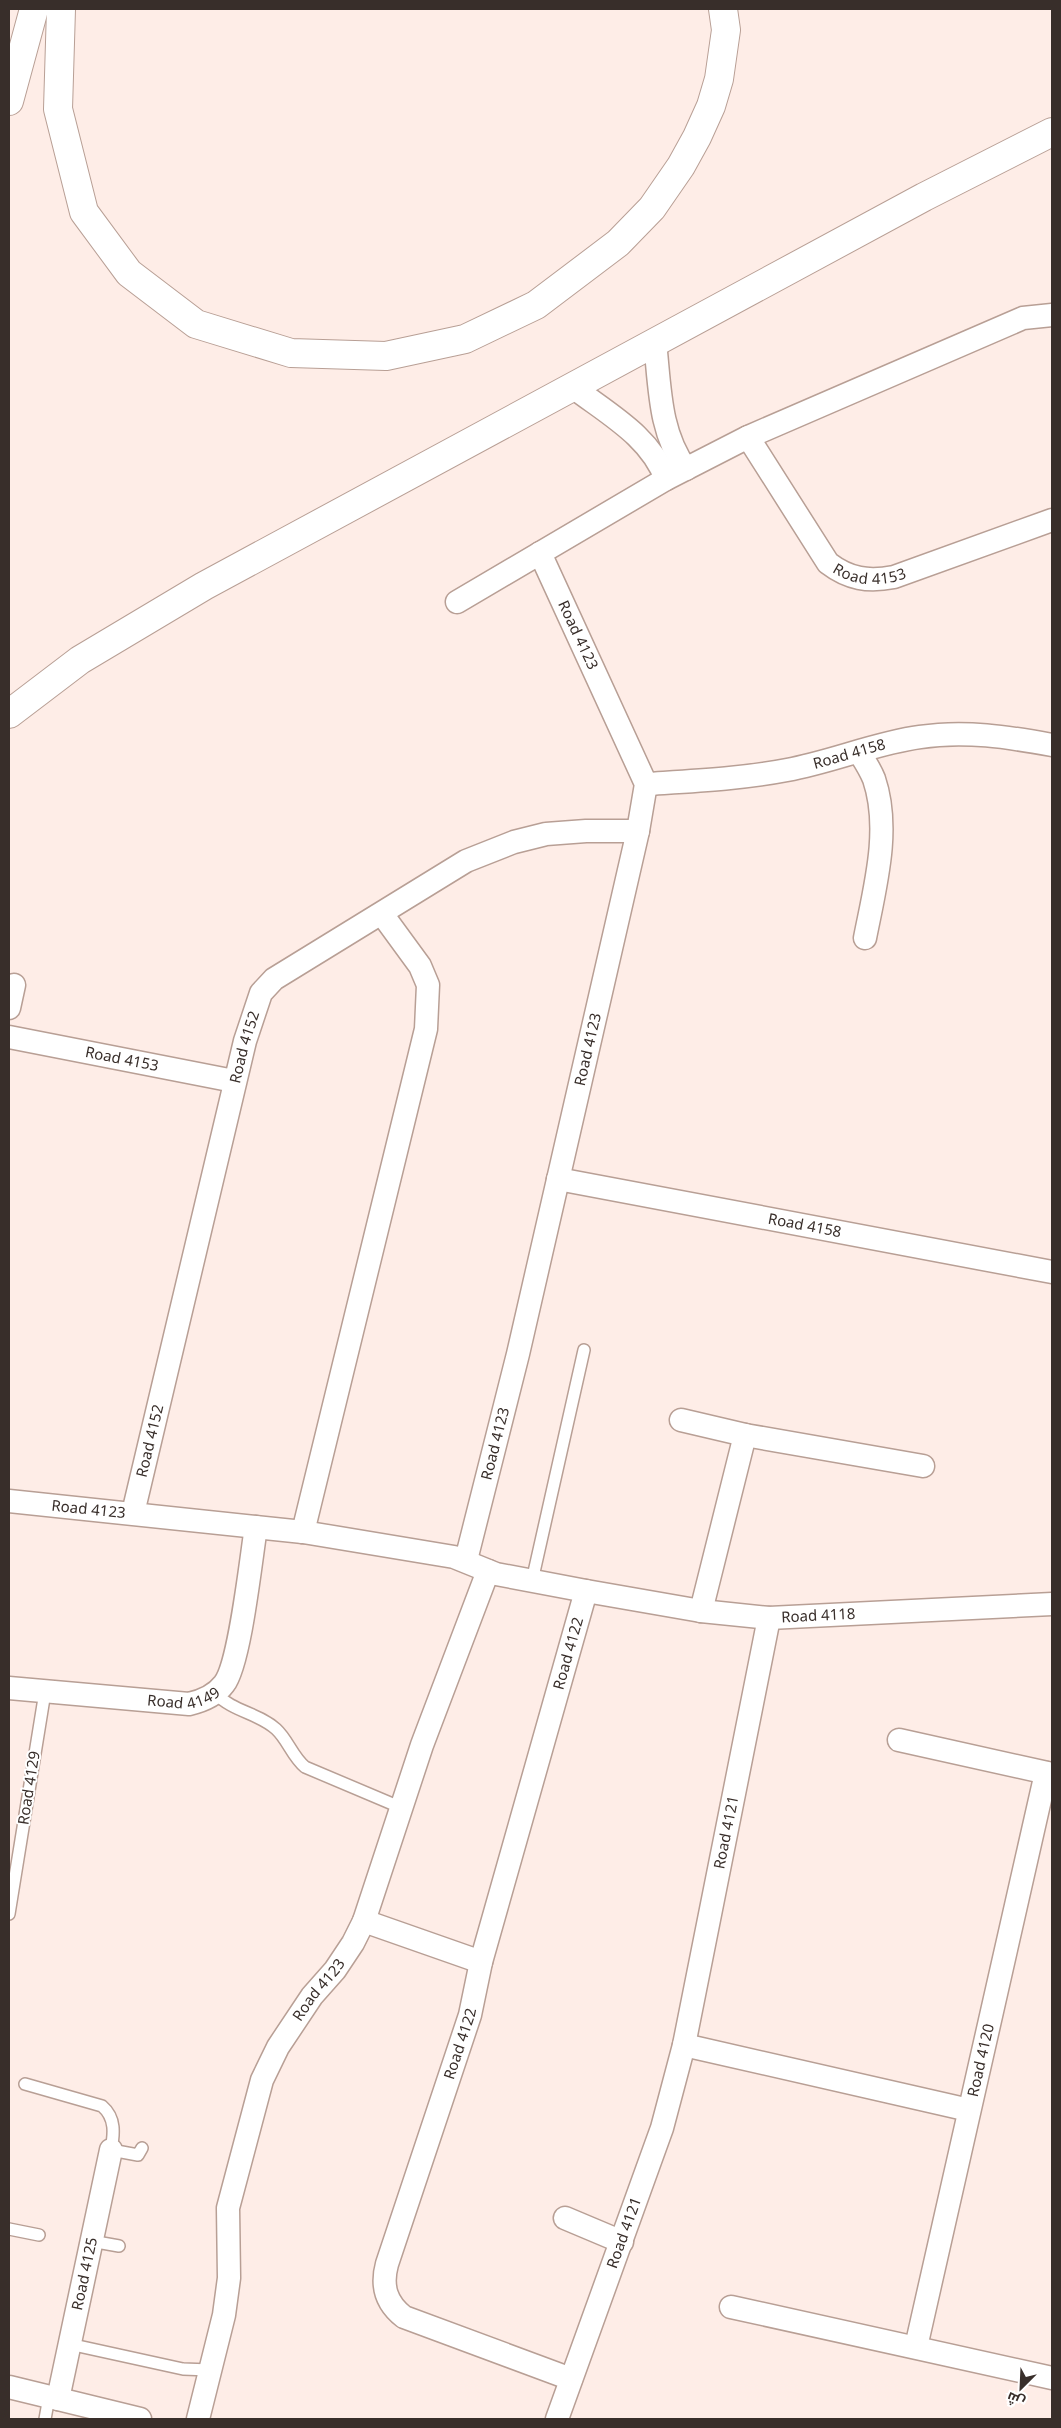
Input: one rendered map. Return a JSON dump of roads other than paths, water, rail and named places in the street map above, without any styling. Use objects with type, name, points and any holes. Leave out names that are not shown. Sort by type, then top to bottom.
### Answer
[{"type":"main road","points":[[9,101],[34,9]]},
{"type":"main road","points":[[61,9],[58,109],[84,212],[128,273],[196,324],[291,353],[386,356],[465,339],[536,305],[618,243],[652,208],[681,166],[711,106],[719,79],[726,30],[723,9]]},
{"type":"main road","points":[[9,714],[80,660],[204,586],[924,197],[1052,132]]},
{"type":"street","points":[[457,602],[666,480],[748,437],[1023,318],[1052,315]]},
{"type":"street","points":[[655,342],[665,428],[677,457],[686,469]]},
{"type":"street","points":[[573,386],[642,439],[660,465],[666,480]]},
{"type":"street","name":"Road 4153","points":[[748,437],[828,563],[842,573],[859,579],[877,580],[894,577],[1052,520]]},
{"type":"street","name":"Road 4123","points":[[466,1560],[518,1354],[638,832],[646,784],[540,553]]},
{"type":"street","name":"Road 4158","points":[[646,784],[764,774],[817,764],[918,737],[953,733],[988,734],[1052,746]]},
{"type":"street","points":[[859,752],[873,777],[880,800],[881,836],[877,878],[865,938]]},
{"type":"street","name":"Road 4152","points":[[132,1513],[234,1081],[254,1009],[261,993],[274,979],[466,861],[514,842],[546,834],[586,831],[638,832]]},
{"type":"street","points":[[303,1532],[426,1029],[428,985],[420,966],[382,914]]},
{"type":"street","points":[[9,1008],[14,985]]},
{"type":"street","name":"Road 4153","points":[[9,1037],[234,1081]]},
{"type":"street","name":"Road 4158","points":[[558,1179],[1052,1272]]},
{"type":"street","points":[[681,1420],[745,1436],[923,1466]]},
{"type":"street","points":[[701,1611],[745,1436]]},
{"type":"street","name":"Road 4123","points":[[9,1501],[303,1532],[466,1560],[488,1571],[586,1591]]},
{"type":"street","name":"Road 4149","points":[[9,1688],[189,1704],[203,1701],[215,1693],[228,1678],[234,1660],[256,1527]]},
{"type":"street","name":"Road 4123","points":[[198,2419],[224,2316],[229,2278],[228,2208],[262,2080],[278,2047],[312,1996],[340,1963],[364,1921],[422,1745],[488,1571]]},
{"type":"street","name":"Road 4118","points":[[586,1591],[701,1611],[769,1618],[1052,1604]]},
{"type":"street","name":"Road 4122","points":[[571,2379],[404,2317],[393,2307],[386,2294],[385,2274],[470,2015],[481,1962],[586,1591]]},
{"type":"street","name":"Road 4121","points":[[557,2419],[662,2128],[684,2045],[769,1618]]},
{"type":"street","name":"Road 4120","points":[[900,1740],[1049,1773],[916,2347]]},
{"type":"street","points":[[364,1921],[481,1962]]},
{"type":"street","points":[[684,2045],[970,2110]]},
{"type":"street","name":"Road 4125","points":[[53,2398],[69,2344],[111,2150]]},
{"type":"street","points":[[565,2218],[622,2242]]},
{"type":"street","points":[[731,2307],[1052,2378]]},
{"type":"street","points":[[9,2387],[140,2419]]},
{"type":"lane","points":[[532,1581],[584,1350]]},
{"type":"lane","name":"Road 4129","points":[[9,1914],[45,1692]]},
{"type":"lane","points":[[215,1693],[235,1709],[276,1729],[292,1753],[305,1767],[402,1808]]},
{"type":"lane","points":[[25,2084],[95,2104],[107,2111],[113,2124],[111,2150],[138,2155],[142,2148]]},
{"type":"lane","points":[[9,2229],[39,2235]]},
{"type":"lane","points":[[91,2241],[119,2246]]},
{"type":"lane","points":[[69,2344],[183,2369],[210,2370]]},
{"type":"lane","points":[[44,2419],[53,2398]]}]
